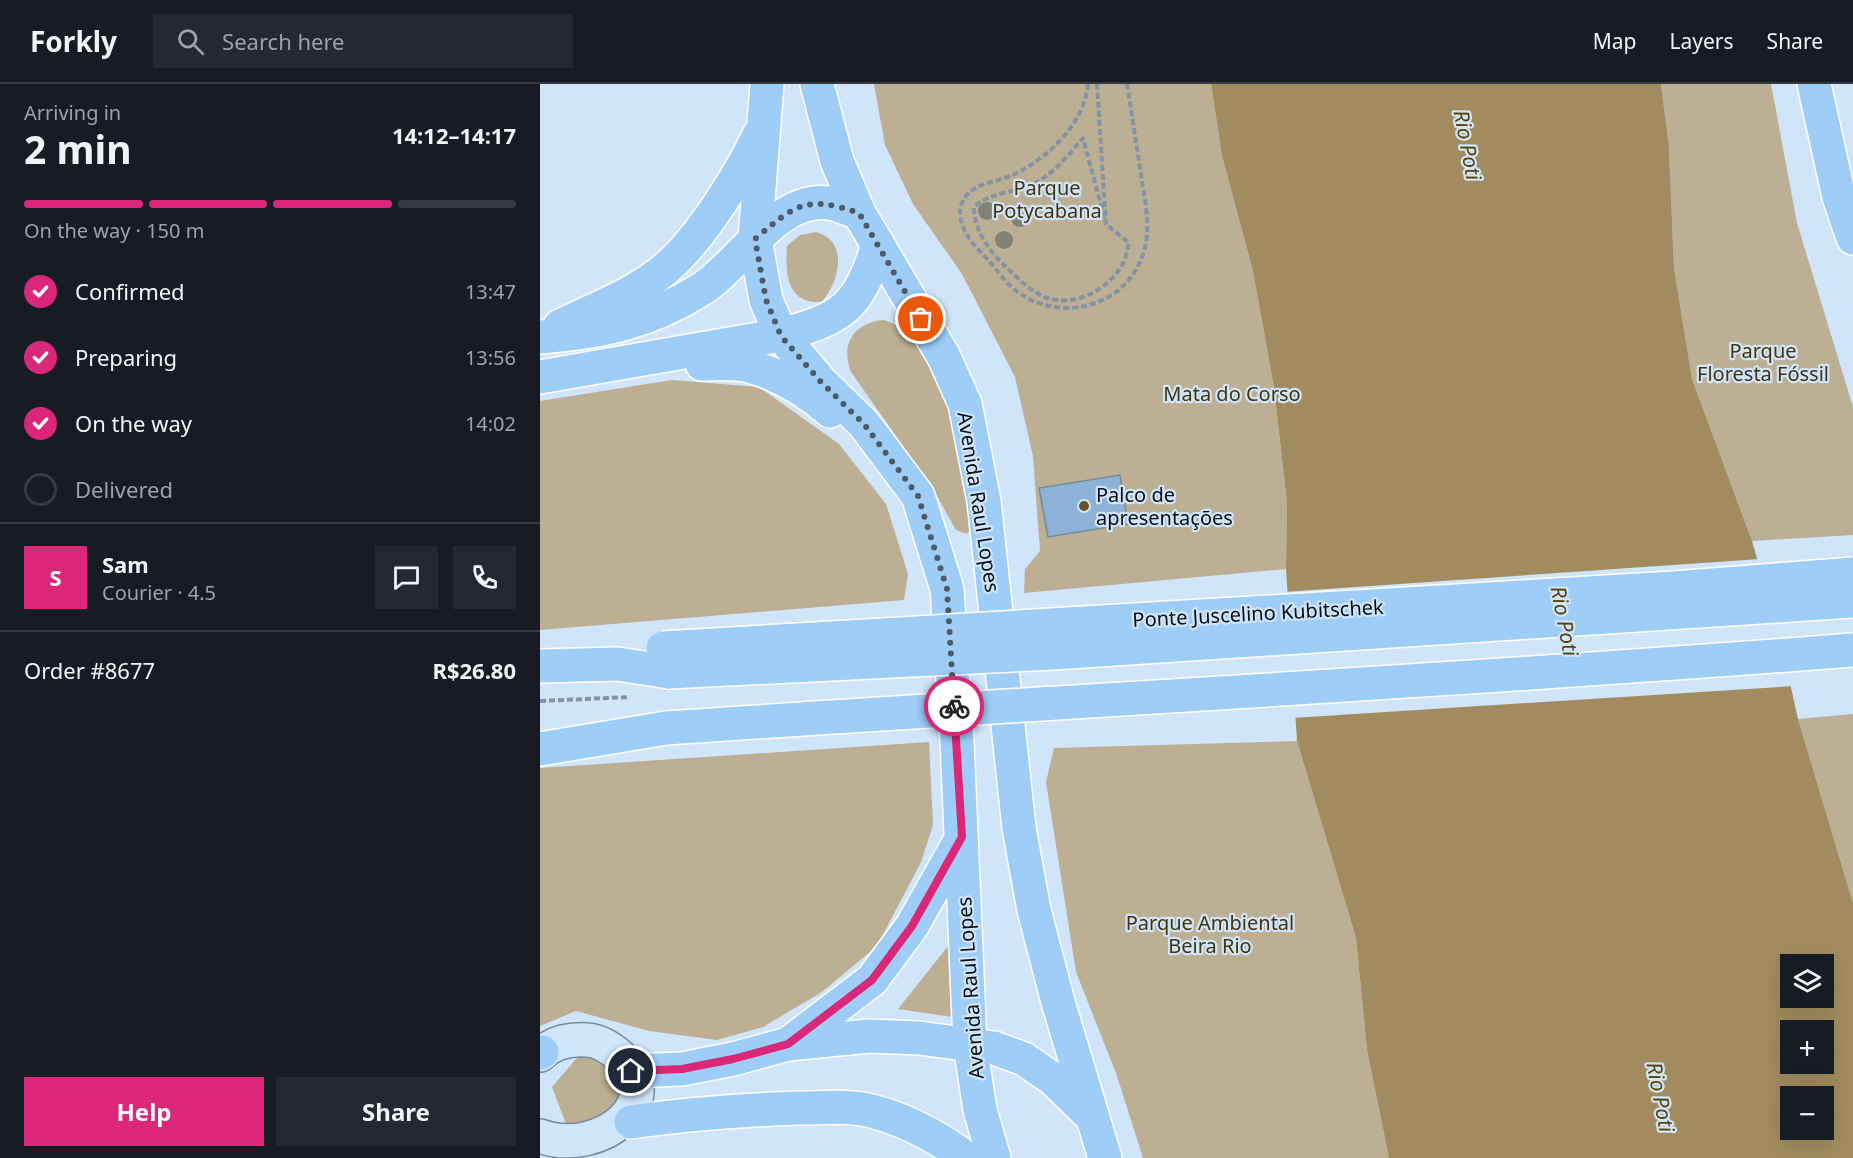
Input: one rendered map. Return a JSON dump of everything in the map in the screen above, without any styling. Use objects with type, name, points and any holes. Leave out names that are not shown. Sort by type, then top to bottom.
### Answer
[{"type":"main road","name":"Avenida Raul Lopes","points":[[767,84],[755,239],[766,300],[781,336],[820,381],[864,424],[918,496],[947,589],[962,837],[970,1044],[980,1110],[994,1158]]},
{"type":"main road","name":"Avenida Raul Lopes","points":[[817,84],[837,161],[859,213],[944,357],[965,404],[984,501],[1019,828],[1034,910],[1103,1156]]},
{"type":"main road","points":[[1814,84],[1839,197],[1853,238]]},
{"type":"main road","points":[[540,336],[629,293],[675,260],[728,188],[764,125]]},
{"type":"main road","points":[[540,336],[588,333],[617,327],[637,322],[669,308],[703,289],[780,218],[806,204],[829,203],[859,213]]},
{"type":"main road","points":[[540,377],[781,336],[834,318],[854,300],[867,278],[878,245]]},
{"type":"main road","points":[[626,362],[747,365],[780,378],[815,398],[896,467]]},
{"type":"main road","name":"Ponte Juscelino Kubitschek","points":[[666,660],[1853,574]]},
{"type":"main road","name":"Ponte Juscelino Kubitschek","points":[[666,660],[1065,652],[1853,601]]},
{"type":"main road","points":[[540,734],[1671,664],[1853,650]]},
{"type":"main road","points":[[540,666],[666,660]]},
{"type":"main road","points":[[540,748],[666,728]]},
{"type":"main road","points":[[788,1044],[872,980],[912,926],[962,837]]},
{"type":"main road","points":[[631,1071],[682,1069],[733,1059],[788,1044],[869,1036],[919,1038],[970,1044],[1010,1053],[1039,1068],[1092,1117]]},
{"type":"main road","points":[[541,1054],[557,1043],[574,1039],[591,1040],[608,1046],[621,1057],[631,1071],[636,1088],[636,1106],[631,1122],[615,1140],[593,1155],[546,1146]]},
{"type":"main road","points":[[631,1122],[703,1112],[822,1108],[870,1110],[909,1124],[948,1144],[966,1158]]},
{"type":"path","points":[[1088,84],[1084,106],[1074,125],[1049,150],[1017,174],[970,191],[962,201],[960,211],[961,226],[974,245],[1019,293],[1047,306],[1066,310],[1090,305],[1122,288],[1136,269],[1145,249],[1148,226],[1146,207],[1127,84]]},
{"type":"path","points":[[1097,84],[1106,224],[1129,243],[1122,264],[1105,285],[1089,295],[1067,301],[1050,299],[1029,288],[995,256],[974,221],[974,207],[982,200],[1038,182],[1083,138],[1106,224]]},
{"type":"path","points":[[540,701],[638,696]]},
{"type":"green space","name":"Parque Potycabana","points":[[874,84],[1211,84],[1222,156],[1253,271],[1274,388],[1287,503],[1286,569],[1024,593],[1025,569],[1040,551],[1033,456],[1015,377],[962,274],[913,204],[885,145]]},
{"type":"green space","name":"Parque Floresta Fóssil","points":[[1661,84],[1771,84],[1797,223],[1853,407],[1853,535],[1752,541],[1692,379],[1674,268],[1669,147]]},
{"type":"green space","points":[[816,232],[827,237],[834,244],[838,264],[833,285],[821,302],[801,298],[795,293],[788,277],[787,267],[787,246],[800,235]]},
{"type":"green space","points":[[883,320],[905,331],[923,351],[937,378],[958,442],[972,528],[967,534],[956,530],[932,487],[851,372],[847,352],[852,337],[864,325]]},
{"type":"green space","points":[[672,380],[759,387],[839,444],[886,504],[908,574],[904,600],[540,630],[540,401]]},
{"type":"green space","points":[[1853,714],[1853,903],[1798,719]]},
{"type":"green space","name":"Parque Ambiental Beira Rio","points":[[1297,741],[1356,938],[1367,1050],[1389,1158],[1143,1158],[1116,1073],[1076,972],[1046,782],[1054,748]]},
{"type":"green space","points":[[929,742],[933,825],[921,862],[877,946],[822,992],[763,1027],[717,1040],[649,1031],[576,1011],[540,1026],[540,768]]},
{"type":"green space","points":[[949,945],[952,1017],[898,1009]]},
{"type":"green space","points":[[582,1052],[613,1064],[628,1095],[600,1132],[566,1124],[552,1087]]},
{"type":"water","name":"Rio Poti","points":[[1211,84],[1661,84],[1669,147],[1674,268],[1692,379],[1752,541],[1780,638],[1798,719],[1853,903],[1853,1158],[1389,1158],[1367,1050],[1356,938],[1297,741],[1286,569],[1287,503],[1274,388],[1253,271],[1222,156]]},
{"type":"pier","points":[[1760,559],[1794,686],[1292,718],[1284,592]]},
{"type":"building","name":"Palco de apresentações","points":[[1120,475],[1128,524],[1048,537],[1039,488]]},
{"type":"way so far","points":[[921,319],[859,213],[829,203],[806,204],[780,218],[755,239],[766,300],[781,336],[820,381],[864,424],[918,496],[936,547],[947,589],[954,706]]},
{"type":"place","name":"Palco de apresentações","points":[[1084,506]]},
{"type":"route","points":[[631,1071],[682,1069],[733,1059],[788,1044],[872,980],[912,926],[962,837],[954,706]]},
{"type":"park label","name":"Mata do Corso","points":[[1232,393]]}]
